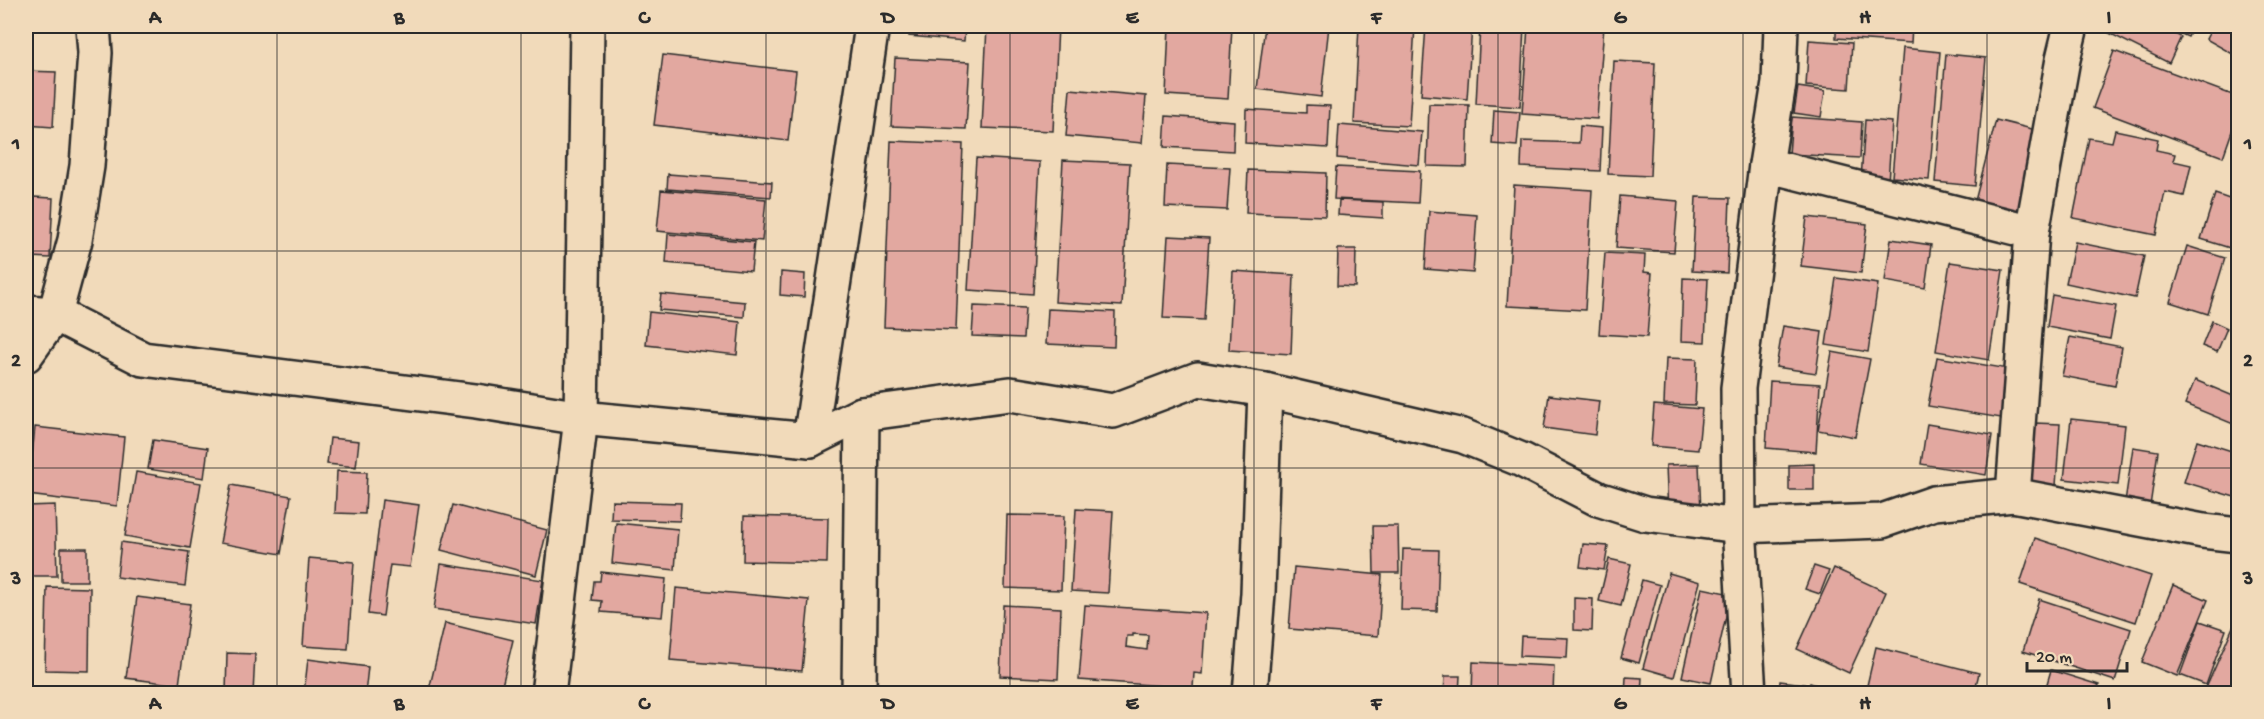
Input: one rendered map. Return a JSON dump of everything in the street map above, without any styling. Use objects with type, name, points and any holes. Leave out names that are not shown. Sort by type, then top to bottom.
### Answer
[{"type":"street","points":[[26,355],[40,313],[75,240],[87,165],[95,53],[93,26]]},
{"type":"street","points":[[548,693],[580,418],[587,26]]},
{"type":"street","points":[[810,440],[872,26]]},
{"type":"street","points":[[1749,693],[1739,526],[1738,387],[1766,165],[1779,83],[1781,26]]},
{"type":"street","points":[[2013,495],[2032,232],[2071,26]]},
{"type":"street","points":[[1766,165],[2032,232]]},
{"type":"street","points":[[40,313],[143,360],[476,401],[580,418],[810,440],[862,414],[1010,394],[1113,411],[1198,379],[1265,390],[1462,436],[1522,460],[1598,499],[1645,514],[1739,526],[1882,522],[1934,503],[2013,495],[2204,531],[2238,535]]},
{"type":"street","points":[[1250,693],[1258,593],[1265,390]]},
{"type":"street","points":[[859,693],[862,414]]},
{"type":"building","points":[[910,26],[965,26],[964,41],[909,36]]},
{"type":"building","points":[[987,26],[1058,26],[1053,131],[982,128]]},
{"type":"building","points":[[1169,26],[1232,26],[1228,99],[1166,95]]},
{"type":"building","points":[[1265,26],[1329,26],[1321,97],[1257,89]]},
{"type":"building","points":[[1359,26],[1415,26],[1409,126],[1354,123]]},
{"type":"building","points":[[1426,26],[1472,26],[1467,99],[1421,95]]},
{"type":"building","points":[[1480,26],[1524,26],[1520,107],[1476,104]]},
{"type":"building","points":[[1528,26],[1604,26],[1597,119],[1522,114]]},
{"type":"building","points":[[1836,26],[1912,26],[1911,43],[1836,38]]},
{"type":"building","points":[[1918,26],[1981,26],[1981,32],[1918,29]]},
{"type":"building","points":[[2100,26],[2158,26],[2181,37],[2169,63],[2099,28]]},
{"type":"building","points":[[2164,26],[2193,26],[2188,37]]},
{"type":"building","points":[[2213,26],[2238,26],[2238,57],[2206,39]]},
{"type":"building","points":[[1809,40],[1852,43],[1849,89],[1806,86]]},
{"type":"building","points":[[1903,48],[1940,52],[1929,180],[1892,177]]},
{"type":"building","points":[[2114,51],[2238,97],[2238,114],[2223,157],[2093,108]]},
{"type":"building","points":[[1946,54],[1986,58],[1975,186],[1935,182]]},
{"type":"building","points":[[663,55],[796,71],[788,141],[654,125]]},
{"type":"building","points":[[895,58],[970,62],[966,129],[891,126]]},
{"type":"building","points":[[1614,61],[1655,63],[1650,176],[1608,174]]},
{"type":"building","points":[[26,71],[56,72],[53,127],[26,125]]},
{"type":"building","points":[[1798,87],[1825,91],[1821,117],[1794,113]]},
{"type":"building","points":[[1070,89],[1146,96],[1142,143],[1066,136]]},
{"type":"building","points":[[1429,104],[1469,105],[1467,167],[1427,166]]},
{"type":"building","points":[[1306,105],[1330,106],[1328,148],[1245,143],[1246,109],[1306,113]]},
{"type":"building","points":[[1494,110],[1520,112],[1517,146],[1492,144]]},
{"type":"building","points":[[1166,116],[1234,121],[1233,151],[1164,147]]},
{"type":"building","points":[[1792,117],[1862,122],[1860,158],[1789,154]]},
{"type":"building","points":[[1865,120],[1892,122],[1888,182],[1861,180]]},
{"type":"building","points":[[1996,120],[2040,131],[2020,212],[1975,201]]},
{"type":"building","points":[[1339,125],[1422,132],[1419,165],[1337,158]]},
{"type":"building","points":[[1580,126],[1602,128],[1600,171],[1521,167],[1522,141],[1579,143]]},
{"type":"building","points":[[2115,130],[2158,139],[2156,150],[2175,154],[2173,161],[2191,165],[2184,196],[2165,192],[2156,235],[2073,218],[2089,138],[2112,142]]},
{"type":"building","points":[[891,141],[963,144],[956,330],[884,327]]},
{"type":"building","points":[[976,158],[1040,162],[1033,294],[968,290]]},
{"type":"building","points":[[1063,160],[1130,163],[1122,306],[1055,302]]},
{"type":"building","points":[[1167,165],[1230,168],[1227,210],[1165,207]]},
{"type":"building","points":[[1336,167],[1420,171],[1418,203],[1334,199]]},
{"type":"building","points":[[1248,170],[1326,173],[1325,216],[1246,213]]},
{"type":"building","points":[[668,174],[772,182],[771,197],[667,189]]},
{"type":"building","points":[[1514,185],[1592,190],[1585,310],[1507,306]]},
{"type":"building","points":[[661,190],[766,199],[762,241],[657,231]]},
{"type":"building","points":[[2215,194],[2238,202],[2238,224],[2230,248],[2201,239]]},
{"type":"building","points":[[1620,196],[1678,201],[1674,252],[1616,248]]},
{"type":"building","points":[[33,197],[53,198],[50,258],[31,257]]},
{"type":"building","points":[[1696,197],[1730,198],[1727,273],[1692,271]]},
{"type":"building","points":[[1339,200],[1383,202],[1383,218],[1338,215]]},
{"type":"building","points":[[1429,211],[1477,215],[1473,273],[1425,269]]},
{"type":"building","points":[[1807,217],[1867,224],[1861,273],[1801,266]]},
{"type":"building","points":[[668,234],[754,242],[751,271],[666,263]]},
{"type":"building","points":[[1168,236],[1209,238],[1204,320],[1163,318]]},
{"type":"building","points":[[1891,239],[1931,245],[1925,288],[1885,281]]},
{"type":"building","points":[[2075,242],[2144,256],[2135,298],[2066,283]]},
{"type":"building","points":[[2187,246],[2225,258],[2208,314],[2170,302]]},
{"type":"building","points":[[1338,249],[1356,249],[1355,287],[1337,286]]},
{"type":"building","points":[[1605,253],[1645,255],[1644,272],[1652,273],[1647,337],[1599,334]]},
{"type":"building","points":[[1950,262],[2003,270],[1989,360],[1936,351]]},
{"type":"building","points":[[1233,271],[1294,275],[1291,354],[1229,350]]},
{"type":"building","points":[[781,272],[805,274],[804,297],[780,295]]},
{"type":"building","points":[[1683,278],[1708,279],[1705,342],[1681,341]]},
{"type":"building","points":[[1836,278],[1878,284],[1868,352],[1826,345]]},
{"type":"building","points":[[661,294],[745,302],[744,317],[659,310]]},
{"type":"building","points":[[2052,295],[2116,306],[2110,339],[2047,327]]},
{"type":"building","points":[[974,306],[1025,308],[1023,338],[972,336]]},
{"type":"building","points":[[1048,309],[1115,312],[1114,347],[1046,344]]},
{"type":"building","points":[[649,312],[740,322],[737,355],[646,345]]},
{"type":"building","points":[[2212,321],[2227,328],[2217,352],[2202,346]]},
{"type":"building","points":[[1783,326],[1822,332],[1816,373],[1776,367]]},
{"type":"building","points":[[2070,337],[2122,347],[2115,386],[2062,376]]},
{"type":"building","points":[[1832,352],[1870,359],[1855,437],[1818,430]]},
{"type":"building","points":[[1937,357],[2009,369],[2001,418],[1928,406]]},
{"type":"building","points":[[1666,358],[1697,359],[1695,405],[1664,404]]},
{"type":"building","points":[[2195,380],[2238,398],[2238,426],[2185,404]]},
{"type":"building","points":[[1770,381],[1820,384],[1816,452],[1766,448]]},
{"type":"building","points":[[1549,395],[1599,401],[1595,435],[1544,428]]},
{"type":"building","points":[[1654,405],[1702,409],[1698,450],[1651,446]]},
{"type":"building","points":[[2071,419],[2125,425],[2118,485],[2064,479]]},
{"type":"building","points":[[2035,423],[2060,424],[2056,486],[2031,484]]},
{"type":"building","points":[[1927,424],[1992,435],[1986,475],[1921,464]]},
{"type":"building","points":[[35,427],[124,437],[117,506],[28,495]]},
{"type":"building","points":[[330,438],[359,441],[356,467],[327,464]]},
{"type":"building","points":[[153,440],[208,448],[204,478],[148,469]]},
{"type":"building","points":[[2197,440],[2238,453],[2238,498],[2184,482]]},
{"type":"building","points":[[2133,447],[2158,451],[2150,506],[2125,502]]},
{"type":"building","points":[[1699,464],[1701,513],[1668,514],[1666,465]]},
{"type":"building","points":[[1814,464],[1814,490],[1789,490],[1789,465]]},
{"type":"building","points":[[337,471],[367,472],[365,514],[335,513]]},
{"type":"building","points":[[136,472],[201,483],[190,548],[125,536]]},
{"type":"building","points":[[231,485],[291,496],[281,554],[220,543]]},
{"type":"building","points":[[382,500],[419,505],[410,567],[390,565],[383,616],[368,614]]},
{"type":"building","points":[[612,501],[681,503],[680,521],[611,519]]},
{"type":"building","points":[[55,505],[57,576],[28,576],[26,506]]},
{"type":"building","points":[[453,505],[547,530],[536,575],[441,550]]},
{"type":"building","points":[[1076,509],[1113,511],[1108,593],[1071,591]]},
{"type":"building","points":[[1007,515],[1064,516],[1061,590],[1005,588]]},
{"type":"building","points":[[744,516],[828,518],[827,563],[743,561]]},
{"type":"building","points":[[616,523],[678,529],[675,570],[612,563]]},
{"type":"building","points":[[1373,526],[1398,526],[1399,573],[1374,573]]},
{"type":"building","points":[[2035,538],[2151,576],[2136,622],[2020,584]]},
{"type":"building","points":[[121,542],[189,552],[185,586],[117,577]]},
{"type":"building","points":[[1583,544],[1608,546],[1604,570],[1580,567]]},
{"type":"building","points":[[61,548],[87,548],[87,581],[61,581]]},
{"type":"building","points":[[1403,549],[1439,550],[1437,611],[1401,610]]},
{"type":"building","points":[[309,558],[354,562],[348,649],[303,646]]},
{"type":"building","points":[[1609,559],[1631,564],[1621,606],[1599,601]]},
{"type":"building","points":[[441,564],[543,580],[536,624],[434,609]]},
{"type":"building","points":[[1814,566],[1829,571],[1820,594],[1805,589]]},
{"type":"building","points":[[1294,567],[1382,575],[1378,636],[1289,629]]},
{"type":"building","points":[[1834,568],[1886,592],[1849,673],[1797,649]]},
{"type":"building","points":[[601,572],[666,579],[662,617],[601,612],[602,601],[592,600],[594,581],[600,581]]},
{"type":"building","points":[[1669,573],[1700,582],[1674,677],[1643,668]]},
{"type":"building","points":[[1642,580],[1660,585],[1639,663],[1621,658]]},
{"type":"building","points":[[2173,585],[2208,600],[2177,676],[2142,662]]},
{"type":"building","points":[[47,587],[90,588],[89,671],[45,670]]},
{"type":"building","points":[[676,588],[809,600],[802,671],[670,660]]},
{"type":"building","points":[[1702,588],[1731,594],[1711,683],[1682,677]]},
{"type":"building","points":[[137,597],[190,604],[179,685],[126,678]]},
{"type":"building","points":[[1574,598],[1593,599],[1592,631],[1574,630]]},
{"type":"building","points":[[2039,599],[2131,629],[2115,681],[2023,651]]},
{"type":"building","points":[[1003,605],[1061,608],[1058,679],[1000,676]]},
{"type":"building","points":[[1085,605],[1206,613],[1202,674],[1194,673],[1193,688],[1079,680]],"holes":[[[1148,635],[1147,650],[1126,647],[1127,636]]]},
{"type":"building","points":[[2236,620],[2238,621],[2237,694],[2217,694],[2206,688]]},
{"type":"building","points":[[2200,621],[2226,630],[2206,685],[2180,675]]},
{"type":"building","points":[[445,623],[513,640],[500,694],[428,694]]},
{"type":"building","points":[[1521,636],[1568,638],[1567,658],[1520,656]]},
{"type":"building","points":[[1876,647],[1979,673],[1974,694],[1865,694]]},
{"type":"building","points":[[227,653],[255,654],[253,694],[226,694]]},
{"type":"building","points":[[308,659],[368,667],[365,694],[304,694]]},
{"type":"building","points":[[1473,662],[1554,666],[1553,694],[1472,694]]},
{"type":"building","points":[[2051,670],[2099,685],[2096,694],[2044,694]]},
{"type":"building","points":[[1445,676],[1460,676],[1459,694],[1444,694]]},
{"type":"building","points":[[1626,677],[1642,678],[1641,694],[1625,694]]},
{"type":"building","points":[[1780,681],[1804,684],[1802,694],[1779,694]]},
{"type":"building","points":[[1810,683],[1845,694],[1807,694]]},
{"type":"building","points":[[137,687],[171,694],[136,694]]},
{"type":"building","points":[[1660,687],[1676,688],[1676,694],[1660,694]]}]
